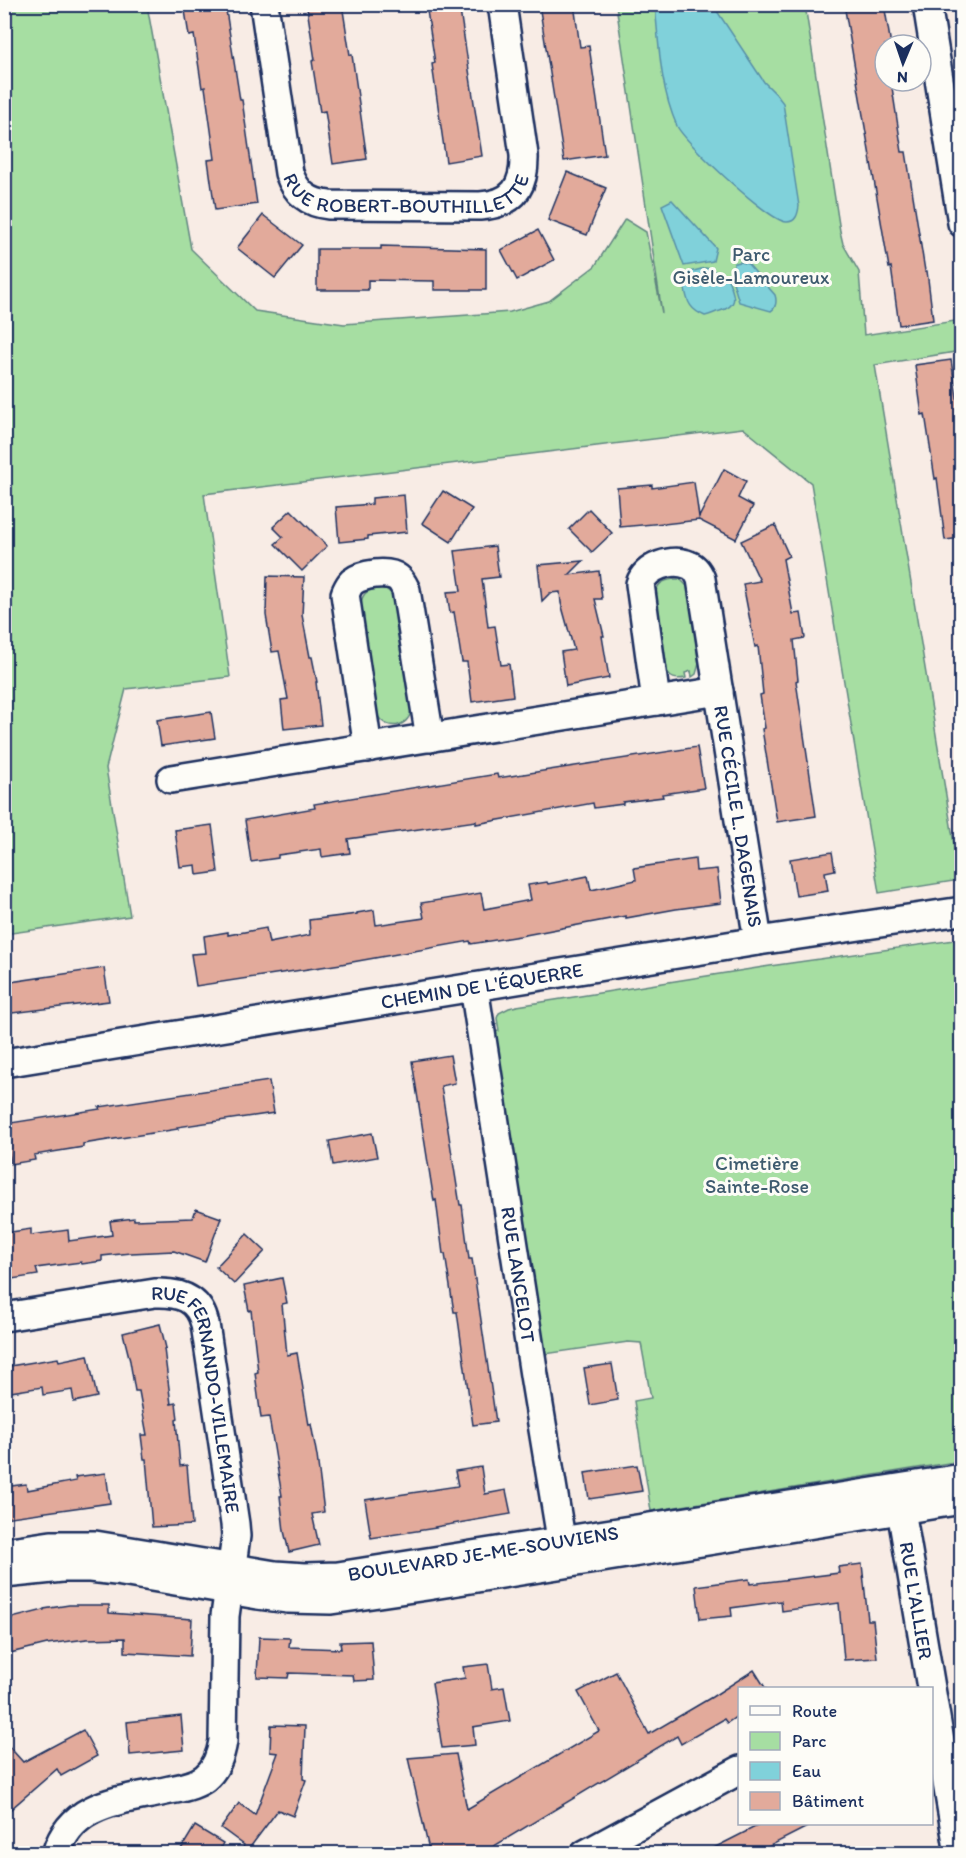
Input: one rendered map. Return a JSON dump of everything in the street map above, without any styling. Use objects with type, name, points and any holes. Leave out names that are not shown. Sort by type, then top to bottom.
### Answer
[{"type":"street","name":"RUE ROBERT-BOUTHILLETTE","points":[[264,4],[289,173],[300,193],[311,201],[323,205],[434,206],[503,202],[512,195],[521,181],[524,155],[502,4]]},
{"type":"street","points":[[927,4],[962,223]]},
{"type":"street","name":"RUE CÉCILE L. DAGENAIS","points":[[656,700],[640,584],[652,568],[668,564],[689,565],[701,579],[758,941]]},
{"type":"street","points":[[368,748],[345,594],[347,588],[356,580],[373,575],[388,574],[399,578],[406,590],[430,738]]},
{"type":"street","name":"RUE CÉCILE L. DAGENAIS","points":[[171,779],[719,691]]},
{"type":"street","name":"CHEMIN DE L'ÉQUERRE","points":[[4,1063],[758,941],[962,911]]},
{"type":"street","name":"RUE LANCELOT","points":[[474,987],[564,1552]]},
{"type":"street","name":"RUE FERNANDO-VILLEMAIRE","points":[[4,1317],[155,1293],[180,1295],[195,1303],[203,1314],[205,1324],[233,1503],[236,1536],[229,1579]]},
{"type":"street","name":"BOULEVARD JE-ME-SOUVIENS","points":[[4,1552],[51,1545],[95,1545],[229,1579],[288,1599],[331,1600],[564,1552],[900,1499],[962,1478]]},
{"type":"street","name":"BOULEVARD JE-ME-SOUVIENS","points":[[900,1499],[962,1500]]},
{"type":"street","name":"RUE L'ALLIER","points":[[900,1499],[930,1687]]},
{"type":"street","name":"BOULEVARD JE-ME-SOUVIENS","points":[[4,1574],[62,1568],[96,1568],[229,1579]]},
{"type":"street","points":[[56,1854],[65,1832],[86,1812],[104,1804],[186,1786],[205,1777],[215,1765],[223,1741],[224,1632],[229,1579]]},
{"type":"street","name":"RUE L'ALLIER","points":[[933,1705],[959,1854]]},
{"type":"street","points":[[585,1854],[738,1771]]},
{"type":"green space","name":"Parc Gisèle-Lamoureux","points":[[4,5],[147,5],[191,249],[255,311],[344,324],[510,312],[549,301],[595,266],[625,219],[646,232],[662,313],[616,5],[805,5],[840,231],[843,244],[859,272],[864,335],[961,320],[961,351],[875,365],[960,880],[879,893],[811,483],[743,428],[204,494],[230,677],[126,689],[106,768],[130,916],[5,934]]},
{"type":"green space","points":[[680,579],[688,587],[699,664],[696,674],[692,677],[691,671],[685,673],[686,678],[679,679],[671,677],[666,670],[655,596],[661,583]]},
{"type":"green space","points":[[380,588],[386,589],[394,596],[411,710],[406,721],[397,725],[386,724],[378,716],[361,605],[366,592]]},
{"type":"green space","name":"Cimetière Sainte-Rose","points":[[961,939],[961,1461],[651,1511],[634,1401],[651,1398],[641,1343],[628,1342],[545,1354],[494,1032],[499,1031],[497,1018],[499,1013],[517,1006],[770,966]]},
{"type":"water","points":[[655,5],[713,5],[764,82],[783,103],[799,206],[793,221],[778,219],[747,197],[695,148],[677,126],[664,82]]},
{"type":"water","points":[[672,200],[716,248],[713,261],[684,266],[662,205]]},
{"type":"water","points":[[735,263],[748,264],[775,295],[776,304],[771,311],[739,302],[730,272]]},
{"type":"water","points":[[705,268],[728,279],[734,299],[731,306],[726,309],[705,316],[690,305],[684,277],[686,273]]},
{"type":"building","points":[[184,4],[225,4],[257,204],[215,210],[208,160],[215,159],[205,87],[202,88],[194,35],[189,36]]},
{"type":"building","points":[[342,4],[367,159],[333,164],[325,111],[320,112],[307,8]]},
{"type":"building","points":[[426,4],[459,4],[482,156],[446,162]]},
{"type":"building","points":[[539,4],[574,4],[580,47],[589,46],[605,155],[564,161]]},
{"type":"building","points":[[844,4],[884,4],[889,33],[873,33],[873,93],[893,93],[902,152],[906,152],[925,271],[927,271],[933,320],[899,325],[891,267],[889,268]]},
{"type":"building","points":[[567,172],[606,188],[587,235],[548,220]]},
{"type":"building","points":[[263,215],[302,245],[275,278],[237,248]]},
{"type":"building","points":[[538,230],[554,260],[517,280],[501,250]]},
{"type":"building","points":[[381,246],[486,249],[486,290],[434,290],[434,281],[368,280],[368,290],[317,290],[317,249],[381,249]]},
{"type":"building","points":[[951,360],[962,428],[962,538],[945,540],[937,478],[935,479],[925,414],[922,415],[915,365]]},
{"type":"building","points":[[724,469],[746,481],[738,498],[753,506],[736,539],[699,520],[620,527],[617,488],[652,485],[652,488],[694,482],[699,517]]},
{"type":"building","points":[[443,491],[472,509],[451,542],[422,523]]},
{"type":"building","points":[[404,495],[407,532],[339,542],[336,507],[372,504],[372,498]]},
{"type":"building","points":[[589,509],[612,533],[592,552],[569,529]]},
{"type":"building","points":[[291,510],[327,546],[302,571],[275,544],[283,537],[273,527]]},
{"type":"building","points":[[775,525],[789,556],[783,559],[793,614],[801,613],[805,638],[794,640],[798,680],[796,681],[816,816],[777,822],[762,729],[765,728],[760,695],[763,694],[758,646],[755,647],[743,584],[760,581],[741,541]]},
{"type":"building","points":[[495,546],[499,577],[482,579],[488,627],[495,626],[501,665],[509,664],[513,696],[472,702],[467,662],[462,662],[454,612],[450,613],[447,592],[461,591],[455,551]]},
{"type":"building","points":[[583,561],[569,575],[599,571],[602,599],[595,599],[604,636],[602,636],[609,678],[566,686],[561,652],[574,650],[560,592],[550,593],[542,601],[538,565]]},
{"type":"building","points":[[267,576],[304,577],[302,615],[317,682],[321,725],[284,729],[281,700],[288,699],[279,651],[272,652],[266,615]]},
{"type":"building","points":[[211,712],[215,738],[161,746],[157,720]]},
{"type":"building","points":[[697,747],[704,788],[662,794],[663,797],[623,802],[623,804],[594,808],[593,803],[476,824],[476,821],[348,839],[350,853],[322,857],[321,849],[278,855],[278,858],[251,862],[245,820],[315,808],[314,804],[497,774],[498,778]]},
{"type":"building","points":[[212,825],[218,872],[197,875],[196,865],[180,867],[175,830]]},
{"type":"building","points":[[832,852],[835,870],[825,872],[828,891],[796,896],[790,859]]},
{"type":"building","points":[[695,859],[696,871],[717,869],[721,903],[626,918],[626,916],[471,944],[470,941],[196,986],[191,954],[206,953],[204,936],[228,932],[228,935],[266,928],[269,943],[310,935],[309,920],[374,910],[376,925],[424,918],[421,903],[481,893],[484,909],[531,900],[528,885],[547,882],[548,884],[588,876],[591,890],[636,880],[634,868]]},
{"type":"building","points":[[104,968],[109,1001],[4,1014],[4,983]]},
{"type":"building","points":[[450,1055],[455,1083],[441,1086],[469,1259],[472,1259],[496,1422],[473,1425],[457,1312],[454,1312],[445,1254],[443,1254],[412,1061]]},
{"type":"building","points":[[269,1081],[274,1113],[83,1144],[83,1147],[34,1155],[35,1160],[11,1164],[4,1124]]},
{"type":"building","points":[[372,1133],[377,1157],[333,1165],[329,1141]]},
{"type":"building","points":[[196,1209],[221,1218],[205,1262],[174,1251],[131,1253],[102,1256],[102,1261],[36,1268],[38,1275],[12,1279],[5,1233],[31,1229],[31,1235],[68,1230],[69,1241],[112,1235],[110,1221],[134,1218],[134,1220],[193,1218]]},
{"type":"building","points":[[247,1234],[265,1251],[234,1284],[216,1267]]},
{"type":"building","points":[[282,1278],[287,1303],[282,1304],[287,1355],[297,1353],[309,1425],[311,1424],[317,1456],[324,1512],[312,1514],[319,1545],[289,1552],[284,1531],[280,1496],[282,1496],[269,1417],[261,1418],[255,1373],[258,1372],[251,1310],[249,1311],[244,1286]]},
{"type":"building","points":[[160,1324],[166,1348],[164,1349],[171,1404],[176,1403],[180,1466],[187,1465],[192,1525],[152,1527],[146,1459],[144,1459],[141,1435],[147,1435],[139,1391],[135,1391],[123,1333]]},
{"type":"building","points":[[88,1355],[97,1397],[74,1402],[72,1390],[43,1395],[42,1387],[4,1393],[4,1367],[58,1358],[59,1361]]},
{"type":"building","points":[[612,1364],[618,1400],[590,1405],[584,1368]]},
{"type":"building","points":[[637,1465],[642,1491],[589,1499],[585,1473]]},
{"type":"building","points":[[481,1467],[485,1494],[506,1490],[511,1514],[371,1538],[365,1500],[458,1486],[455,1471]]},
{"type":"building","points":[[106,1473],[110,1503],[4,1518],[4,1487],[26,1484],[27,1490],[76,1481],[75,1477]]},
{"type":"building","points":[[862,1564],[868,1620],[873,1620],[877,1658],[844,1660],[839,1603],[782,1611],[781,1601],[731,1608],[732,1616],[700,1619],[696,1586],[749,1579],[750,1584],[839,1573],[838,1567]]},
{"type":"building","points":[[69,1605],[109,1605],[109,1613],[192,1619],[190,1656],[125,1652],[125,1638],[87,1639],[47,1644],[10,1653],[4,1632],[4,1620]]},
{"type":"building","points":[[259,1637],[290,1638],[289,1647],[341,1649],[340,1642],[371,1641],[374,1680],[354,1681],[353,1675],[289,1673],[288,1678],[257,1677]]},
{"type":"building","points":[[488,1664],[492,1689],[504,1687],[510,1721],[473,1727],[475,1745],[442,1748],[432,1683],[465,1678],[463,1667]]},
{"type":"building","points":[[754,1670],[765,1687],[738,1687],[738,1715],[727,1723],[724,1719],[681,1744],[677,1736],[481,1854],[430,1854],[408,1758],[456,1754],[467,1809],[599,1731],[578,1692],[616,1672],[649,1734]]},
{"type":"building","points":[[181,1716],[184,1750],[130,1755],[127,1722]]},
{"type":"building","points":[[271,1725],[305,1726],[303,1779],[306,1780],[293,1816],[278,1810],[245,1854],[242,1852],[244,1845],[221,1828],[239,1803],[255,1815],[278,1753],[270,1752]]},
{"type":"building","points":[[83,1730],[97,1756],[61,1776],[57,1769],[4,1815],[4,1741],[23,1762]]},
{"type":"building","points":[[759,1825],[811,1825],[754,1854],[702,1854]]},
{"type":"building","points":[[195,1826],[223,1843],[217,1854],[178,1854]]}]
